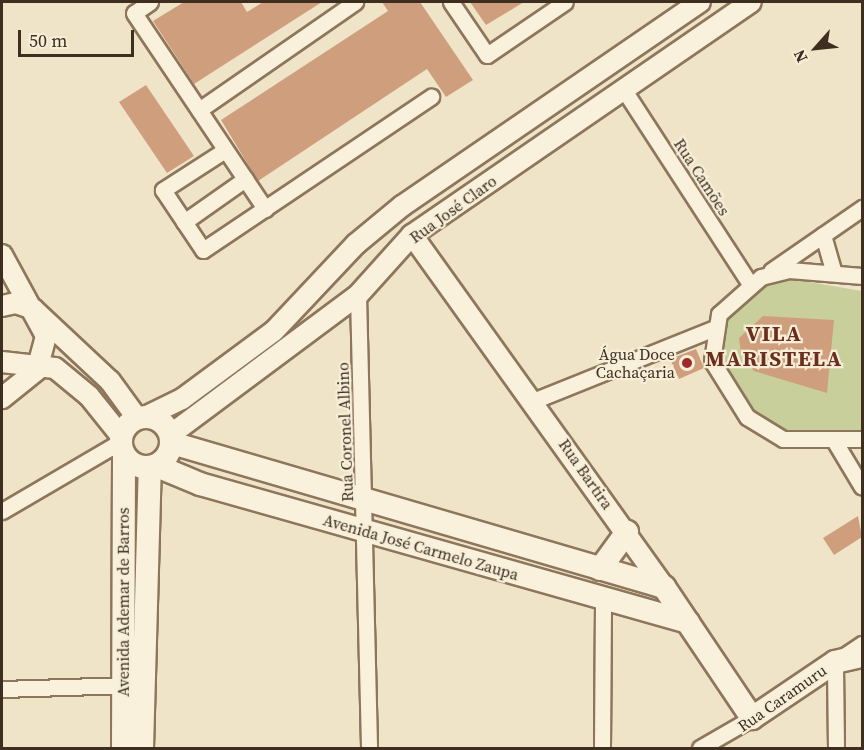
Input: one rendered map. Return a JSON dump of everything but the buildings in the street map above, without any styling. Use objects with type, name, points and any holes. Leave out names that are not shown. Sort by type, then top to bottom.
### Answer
[{"type":"main road","points":[[141,417],[161,422],[171,439],[153,467],[135,466],[122,445],[141,417]]},
{"type":"main road","name":"Avenida José Carmelo Zaupa","points":[[171,439],[366,501],[664,587]]},
{"type":"main road","name":"Avenida Ademar de Barros","points":[[122,445],[132,685],[142,748]]},
{"type":"main road","name":"Avenida José Carmelo Zaupa","points":[[153,467],[200,484],[688,622]]},
{"type":"main road","name":"Avenida Ademar de Barros","points":[[123,748],[132,685],[153,467]]},
{"type":"main road","points":[[600,568],[627,532]]},
{"type":"main road","name":"Rua Bartira","points":[[664,587],[752,718]]},
{"type":"main road","points":[[835,662],[862,656]]},
{"type":"main road","points":[[835,662],[862,671]]},
{"type":"main road","name":"Rua Caramuru","points":[[752,718],[835,662]]},
{"type":"street","points":[[150,2],[134,13],[265,209]]},
{"type":"street","points":[[199,110],[355,2]]},
{"type":"street","points":[[451,2],[487,55],[565,2]]},
{"type":"street","name":"Rua José Claro","points":[[141,417],[182,399],[274,331],[356,244],[402,206],[700,2]]},
{"type":"street","name":"Rua José Claro","points":[[171,439],[358,295],[412,235],[751,2]]},
{"type":"street","name":"Rua Camões","points":[[624,90],[756,281]]},
{"type":"street","points":[[225,150],[163,190],[203,250],[431,97]]},
{"type":"street","points":[[184,222],[245,179]]},
{"type":"street","points":[[862,208],[756,281],[719,314],[715,328],[712,361],[747,417],[783,439],[835,442],[862,439]]},
{"type":"street","name":"Rua Bartira","points":[[412,235],[627,532],[664,587]]},
{"type":"street","points":[[823,235],[833,272]]},
{"type":"street","points":[[2,255],[46,336],[41,363],[26,384],[2,398]]},
{"type":"street","points":[[756,281],[789,270],[862,276]]},
{"type":"street","name":"Rua Coronel Albino","points":[[358,295],[366,501],[369,748]]},
{"type":"street","points":[[2,306],[16,303],[33,309],[110,381],[141,417]]},
{"type":"street","points":[[533,401],[715,328]]},
{"type":"street","points":[[2,362],[41,363],[71,378],[122,445],[2,511]]},
{"type":"street","points":[[835,442],[862,488]]},
{"type":"street","points":[[602,748],[603,597]]},
{"type":"street","name":"Rua Caramuru","points":[[835,662],[862,644]]},
{"type":"street","points":[[835,662],[836,748]]},
{"type":"street","points":[[2,689],[132,685]]},
{"type":"street","name":"Rua Caramuru","points":[[700,748],[722,745],[752,718]]},
{"type":"green space","points":[[791,279],[862,291],[862,433],[785,434],[752,412],[718,357],[729,313],[761,285]]},
{"type":"place","name":"Água Doce Cachaçaria","points":[[687,363]]},
{"type":"district","name":"VILA MARISTELA","points":[[774,346]]}]
